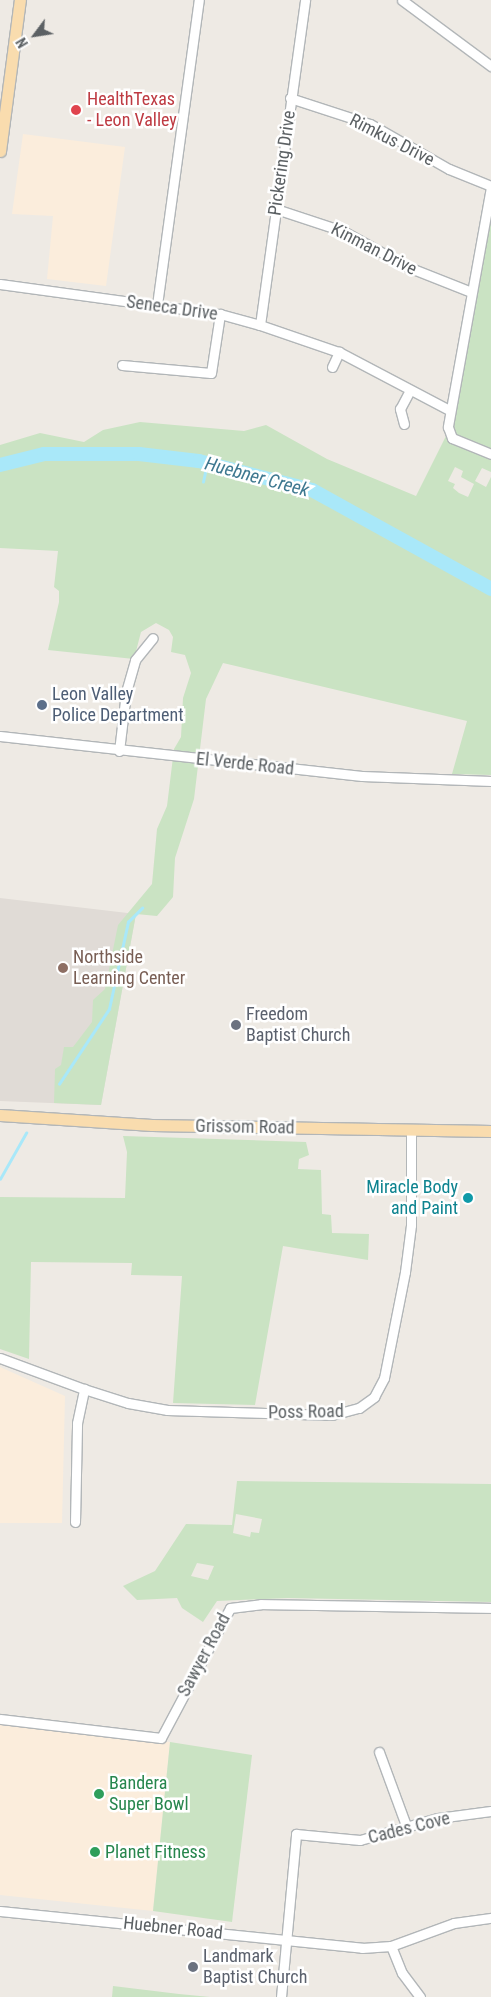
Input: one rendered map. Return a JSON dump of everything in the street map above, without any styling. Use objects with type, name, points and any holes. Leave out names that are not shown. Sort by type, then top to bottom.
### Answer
[{"type":"main road","points":[[0,151],[20,0]]},
{"type":"main road","name":"Grissom Road","points":[[0,1114],[152,1125],[491,1131]]},
{"type":"street","points":[[157,305],[200,0]]},
{"type":"street","name":"Pickering Drive","points":[[260,325],[305,0]]},
{"type":"street","points":[[402,0],[491,66]]},
{"type":"street","name":"Rimkus Drive","points":[[290,98],[370,124],[449,169],[491,187]]},
{"type":"street","points":[[491,187],[449,410],[449,433],[462,442],[491,454]]},
{"type":"street","name":"Kinman Drive","points":[[276,209],[343,231],[408,267],[471,292]]},
{"type":"street","name":"Seneca Drive","points":[[0,284],[220,314],[260,325],[339,352],[449,410]]},
{"type":"street","points":[[122,365],[211,374],[220,314]]},
{"type":"street","points":[[332,367],[339,352]]},
{"type":"street","points":[[404,424],[400,409],[410,390]]},
{"type":"street","points":[[119,750],[126,692],[136,660],[153,638]]},
{"type":"street","name":"El Verde Road","points":[[0,736],[362,776],[491,781]]},
{"type":"street","name":"Poss Road","points":[[0,1358],[84,1389],[167,1410],[332,1415],[349,1412],[367,1403],[384,1378],[406,1272],[411,1225],[411,1130]]},
{"type":"street","points":[[75,1522],[77,1424],[84,1389]]},
{"type":"street","name":"Sawyer Road","points":[[0,1719],[161,1738],[230,1608],[261,1604],[491,1608]]},
{"type":"street","points":[[379,1752],[407,1828]]},
{"type":"street","name":"Cades Cove","points":[[286,1940],[296,1834],[360,1840],[438,1818],[491,1811]]},
{"type":"street","name":"Huebner Road","points":[[0,1911],[362,1948],[391,1946],[454,1923],[491,1918]]},
{"type":"street","points":[[280,1997],[286,1940]]},
{"type":"street","points":[[391,1946],[402,1973],[420,1997]]},
{"type":"shaded area","points":[[23,134],[125,147],[106,286],[47,279],[53,216],[12,214]]},
{"type":"shaded area","name":"Northside Learning Center","points":[[0,898],[136,914],[101,1105],[0,1101]]},
{"type":"shaded area","points":[[0,1367],[65,1396],[62,1523],[0,1523]]},
{"type":"shaded area","points":[[0,1725],[170,1742],[153,1911],[0,1895]]},
{"type":"green space","points":[[491,218],[491,472],[482,468],[475,481],[486,487],[491,477],[491,775],[452,774],[467,721],[223,663],[206,699],[194,799],[175,858],[173,897],[157,916],[136,914],[101,1105],[54,1103],[55,1069],[61,1065],[64,1047],[73,1047],[92,1022],[93,1000],[105,989],[118,925],[152,884],[157,829],[167,806],[174,749],[181,737],[183,698],[191,673],[185,655],[171,652],[173,637],[169,630],[156,623],[141,632],[134,659],[48,650],[59,602],[59,591],[54,587],[58,551],[0,548],[0,445],[40,433],[84,442],[103,430],[140,422],[244,431],[266,425],[327,459],[416,496],[455,418]],"holes":[[[455,467],[463,471],[461,477],[474,484],[468,497],[459,493],[453,488],[455,484],[448,481]]]},
{"type":"green space","points":[[123,1136],[306,1142],[309,1155],[299,1159],[298,1169],[321,1170],[322,1214],[331,1215],[332,1233],[369,1234],[368,1260],[283,1246],[255,1405],[173,1403],[182,1276],[131,1275],[132,1263],[31,1262],[29,1359],[0,1349],[0,1197],[125,1198],[127,1152]]},
{"type":"green space","points":[[237,1481],[491,1484],[491,1602],[288,1598],[217,1601],[203,1622],[182,1608],[177,1598],[137,1600],[123,1586],[155,1571],[186,1524],[232,1525]],"holes":[[[236,1514],[262,1519],[259,1533],[251,1532],[250,1537],[233,1533]],[[197,1563],[214,1566],[208,1580],[191,1576]]]},
{"type":"green space","points":[[170,1742],[252,1755],[232,1922],[153,1911]]},
{"type":"green space","points":[[113,1986],[179,1994],[210,1997],[112,1997]]},
{"type":"waterway","name":"Huebner Creek","points":[[0,465],[44,454],[139,454],[199,461],[312,490],[491,589]]},
{"type":"waterway","points":[[203,482],[207,463]]},
{"type":"waterway","points":[[59,1084],[109,1009],[128,922],[142,908]]},
{"type":"waterway","points":[[0,1179],[26,1133]]},
{"type":"place","name":"HealthTexas - Leon Valley","points":[[76,110]]},
{"type":"place","name":"Leon Valley Police Department","points":[[42,705]]},
{"type":"place","name":"Northside Learning Center","points":[[63,968]]},
{"type":"place","name":"Freedom Baptist Church","points":[[236,1025]]},
{"type":"place","name":"Miracle Body and Paint","points":[[468,1198]]},
{"type":"place","name":"Bandera Super Bowl","points":[[99,1794]]},
{"type":"place","name":"Planet Fitness","points":[[95,1852]]},
{"type":"place","name":"Landmark Baptist Church","points":[[193,1967]]}]
